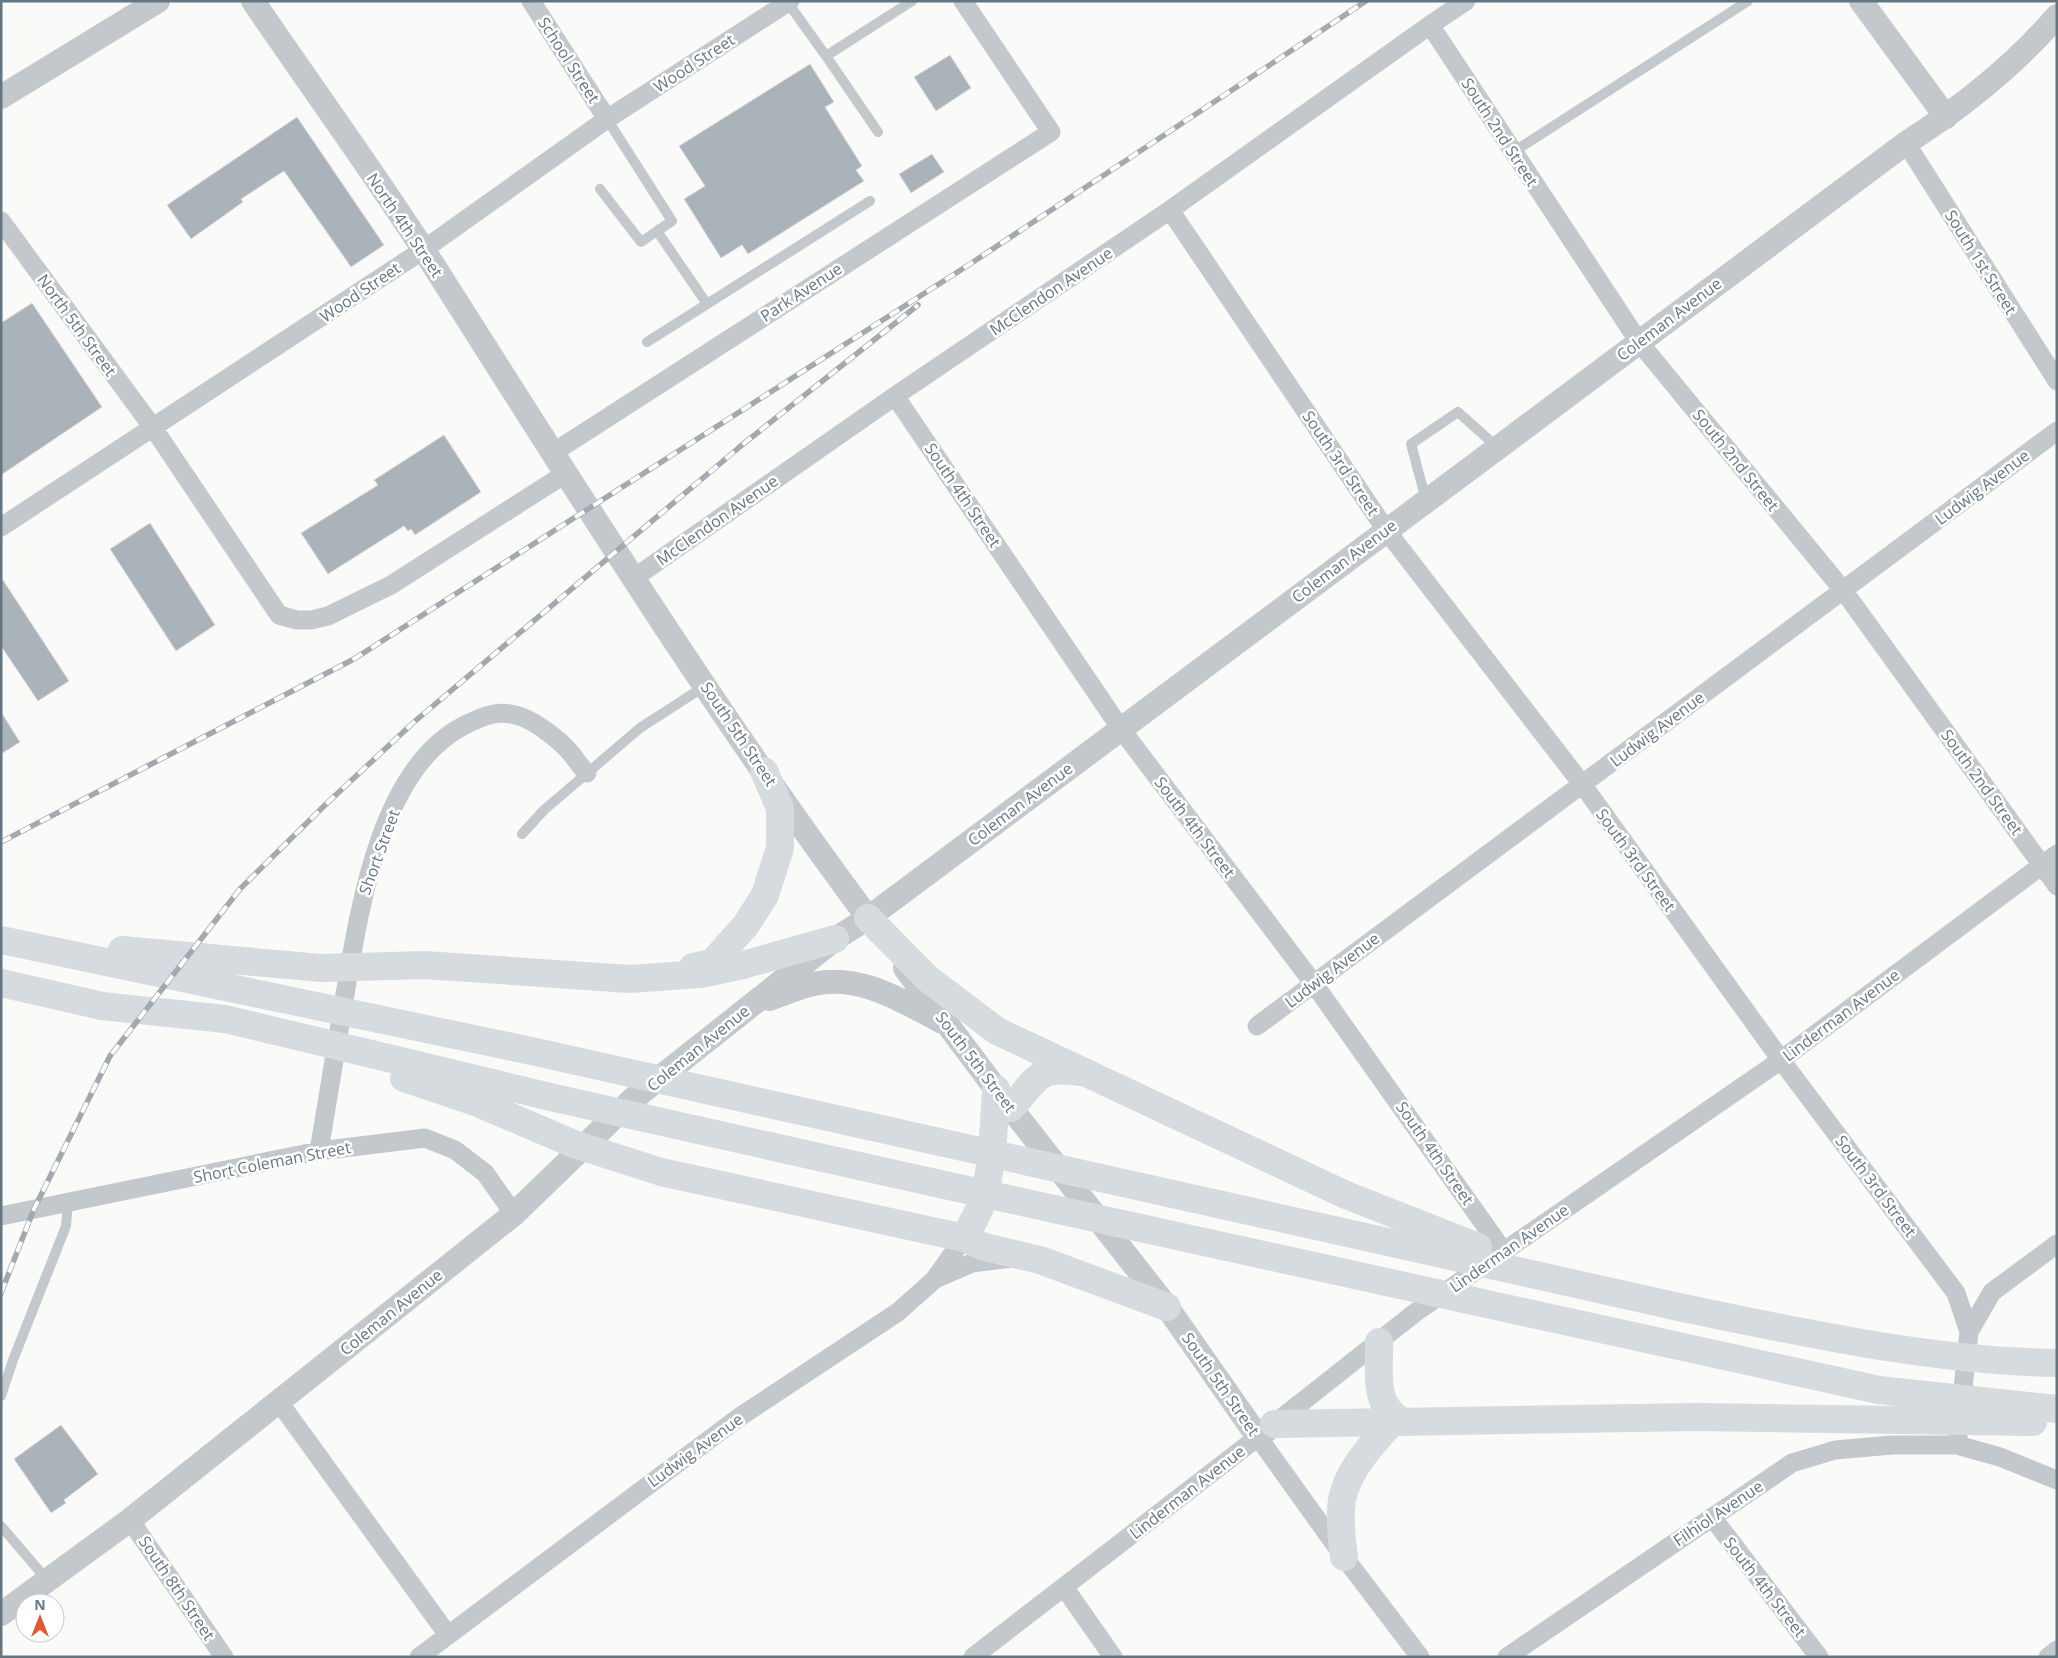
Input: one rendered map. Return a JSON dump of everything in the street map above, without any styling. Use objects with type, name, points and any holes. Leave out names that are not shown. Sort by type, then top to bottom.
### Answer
[{"type":"highway","points":[[630,979],[712,963],[746,925],[766,895],[780,848],[780,808],[764,771]]},
{"type":"highway","points":[[868,918],[927,978],[997,1031],[1233,1140],[1346,1195],[1447,1236],[1617,1293]]},
{"type":"highway","points":[[1,940],[321,968],[425,965],[630,979],[702,974],[743,965],[835,938]]},
{"type":"highway","points":[[1,940],[536,1052],[1617,1293],[1856,1344],[1997,1362],[2057,1363]]},
{"type":"highway","points":[[1,983],[102,1006],[225,1019],[559,1099],[883,1172],[1879,1390],[2057,1409]]},
{"type":"highway","points":[[225,1019],[478,1103],[574,1144],[661,1172],[964,1238],[985,1247],[1040,1260],[1166,1307]]},
{"type":"highway","points":[[964,1238],[977,1213],[984,1193],[994,1118],[1003,1098],[1045,1073],[1069,1070],[1083,1072]]},
{"type":"highway","points":[[1379,1342],[1380,1399],[1396,1421]]},
{"type":"highway","points":[[1266,1431],[1396,1421],[1697,1417],[2057,1422]]},
{"type":"highway","points":[[1344,1557],[1340,1509],[1348,1479],[1364,1454],[1396,1421]]},
{"type":"street","points":[[1,97],[158,1]]},
{"type":"street","name":"North 4th Street","points":[[253,1],[423,250],[551,454]]},
{"type":"street","name":"School Street","points":[[532,1],[607,119]]},
{"type":"street","name":"Park Avenue","points":[[551,454],[1051,132],[963,1]]},
{"type":"street","name":"McClendon Avenue","points":[[634,578],[895,396],[1170,210],[1466,1]]},
{"type":"street","points":[[1861,1],[1946,117]]},
{"type":"street","name":"Wood Street","points":[[1,528],[423,250],[607,119],[789,2]]},
{"type":"street","name":"Coleman Avenue","points":[[1,1614],[130,1520],[514,1214],[633,1099],[835,938],[868,918],[1906,143],[1946,117],[1997,78],[2029,48],[2057,16]]},
{"type":"street","name":"South 2nd Street","points":[[1430,25],[1639,342],[1843,590],[2049,859],[2057,886]]},
{"type":"street","name":"South 1st Street","points":[[1906,143],[2057,381]]},
{"type":"street","name":"South 3rd Street","points":[[1170,210],[1386,530],[1582,784],[1781,1060],[1956,1293],[1970,1332],[1957,1445]]},
{"type":"street","name":"North 5th Street","points":[[1,221],[154,429],[271,607],[279,615],[293,620],[311,620],[328,616],[391,585],[565,474]]},
{"type":"street","name":"South 4th Street","points":[[895,396],[1121,729],[1314,984],[1504,1252]]},
{"type":"street","name":"Ludwig Avenue","points":[[1257,1026],[2057,431]]},
{"type":"street","name":"South 5th Street","points":[[551,454],[615,552],[764,771],[868,918],[1003,1098],[1166,1307],[1266,1431],[1344,1557],[1420,1657]]},
{"type":"street","name":"Short Street","points":[[319,1151],[364,890],[372,862],[405,785],[424,757],[454,731],[487,714],[502,712],[523,717],[540,727],[568,749],[586,774]]},
{"type":"street","name":"Linderman Avenue","points":[[972,1657],[1266,1431],[1416,1312],[1781,1060],[2049,859]]},
{"type":"street","points":[[751,1006],[810,985],[836,982],[860,985],[888,992],[948,1026]]},
{"type":"street","name":"Short Coleman Street","points":[[1,1216],[319,1151],[425,1138],[455,1150],[486,1172],[514,1214]]},
{"type":"street","name":"Ludwig Avenue","points":[[419,1657],[738,1418],[898,1312],[934,1280],[964,1238]]},
{"type":"street","points":[[1970,1332],[1992,1292],[2057,1244]]},
{"type":"street","points":[[934,1280],[972,1263],[1023,1256]]},
{"type":"street","points":[[279,1402],[448,1635]]},
{"type":"street","name":"Filhiol Avenue","points":[[1507,1657],[1792,1463],[1835,1450],[1892,1445],[1957,1445]]},
{"type":"street","points":[[1957,1445],[2000,1457],[2057,1480]]},
{"type":"street","name":"South 4th Street","points":[[1712,1517],[1819,1657]]},
{"type":"street","name":"South 8th Street","points":[[130,1520],[224,1657]]},
{"type":"street","points":[[1064,1587],[1113,1657]]},
{"type":"street","points":[[2048,1657],[2057,1650]]},
{"type":"lane","points":[[826,56],[912,1]]},
{"type":"lane","points":[[1513,152],[1748,1]]},
{"type":"lane","points":[[789,2],[878,132]]},
{"type":"lane","points":[[600,189],[641,242],[672,222],[607,119]]},
{"type":"lane","points":[[647,342],[870,201]]},
{"type":"lane","points":[[658,231],[707,304]]},
{"type":"lane","points":[[1426,500],[1411,444],[1458,412],[1497,447]]},
{"type":"lane","points":[[522,834],[544,810],[640,728],[706,685]]},
{"type":"lane","points":[[1,1396],[13,1360],[66,1226],[68,1203]]},
{"type":"lane","points":[[1,1526],[48,1581]]},
{"type":"building","points":[[950,55],[971,88],[936,111],[914,77]]},
{"type":"building","points":[[810,64],[834,102],[825,107],[862,166],[856,170],[864,181],[748,254],[742,245],[721,258],[684,199],[705,186],[679,146]]},
{"type":"building","points":[[297,117],[384,245],[351,267],[284,171],[241,199],[243,202],[191,239],[167,205]]},
{"type":"building","points":[[932,154],[944,172],[911,193],[899,174]]},
{"type":"building","points":[[32,303],[102,407],[1,475],[1,323]]},
{"type":"building","points":[[444,435],[481,492],[415,535],[411,529],[408,531],[404,526],[328,574],[301,533],[378,485],[374,480]]},
{"type":"building","points":[[150,523],[215,625],[176,651],[110,549]]},
{"type":"building","points":[[1,577],[69,681],[38,701],[1,646]]},
{"type":"building","points":[[1,712],[20,742],[1,754]]},
{"type":"building","points":[[61,1425],[98,1474],[64,1500],[66,1503],[51,1513],[14,1459]]},
{"type":"railway","points":[[1,842],[354,659],[967,266],[1366,1]]},
{"type":"railway","points":[[1,1293],[34,1209],[110,1056],[240,889],[324,806],[414,722],[742,445],[918,305]]}]
